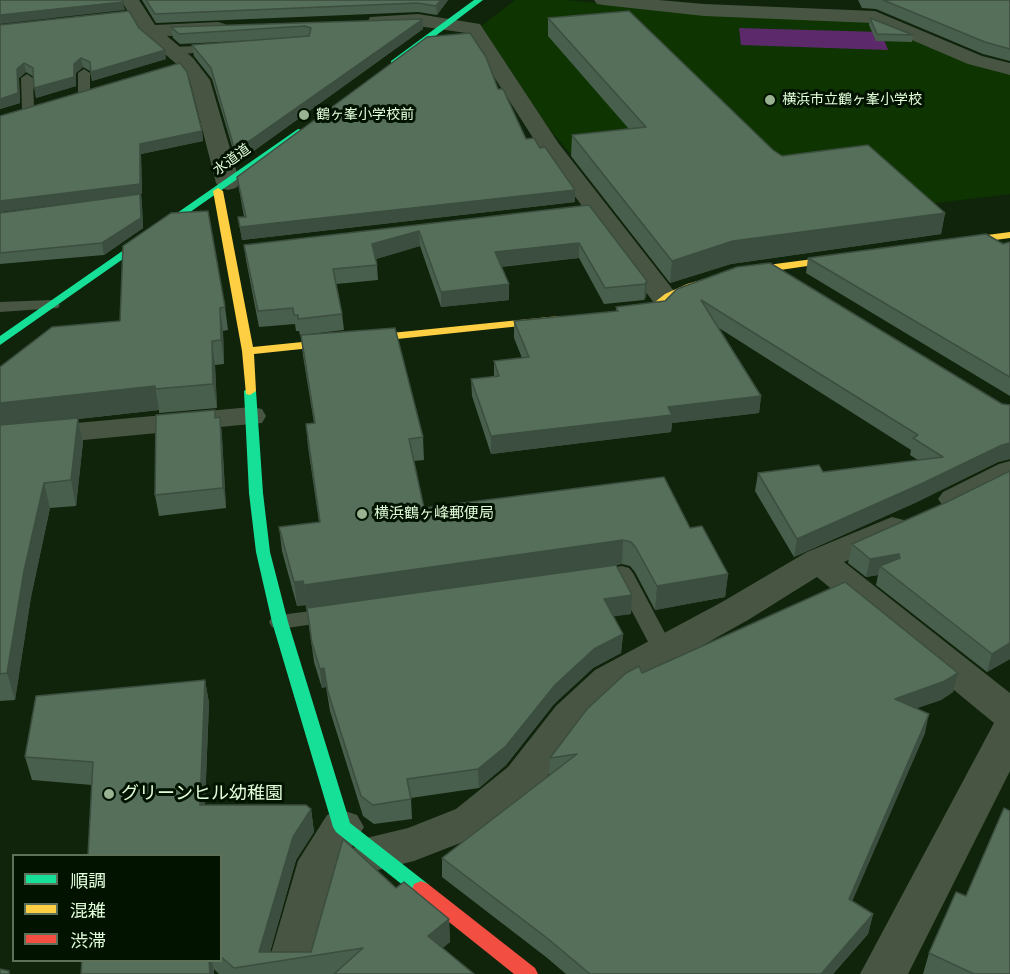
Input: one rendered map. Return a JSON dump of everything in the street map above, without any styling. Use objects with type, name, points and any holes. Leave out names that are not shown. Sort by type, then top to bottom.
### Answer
[{"type":"street","points":[[384,71],[480,0]]},
{"type":"street","points":[[603,0],[704,10],[875,17],[975,60],[1010,69]]},
{"type":"street","points":[[136,15],[231,27]]},
{"type":"street","points":[[136,15],[175,61],[200,80],[223,187],[241,251],[256,493],[263,552],[280,622],[358,840],[528,974]]},
{"type":"street","points":[[360,22],[418,20],[473,28],[550,147],[583,210],[664,297]]},
{"type":"street","points":[[19,112],[56,101],[84,83],[104,86]]},
{"type":"street","name":"水道道","points":[[0,341],[223,187],[308,125]]},
{"type":"street","points":[[935,246],[1007,242]]},
{"type":"street","points":[[605,314],[653,309],[664,297],[731,274],[866,255]]},
{"type":"street","points":[[774,268],[804,286]]},
{"type":"street","points":[[248,351],[569,318]]},
{"type":"street","points":[[0,439],[251,416]]},
{"type":"street","points":[[289,974],[320,861],[358,840],[414,844],[471,821],[523,778],[570,716],[609,680],[735,611],[819,560],[1005,479]]},
{"type":"street","points":[[819,560],[1010,714]]},
{"type":"street","points":[[884,974],[1010,731]]},
{"type":"lane","points":[[175,61],[228,47]]},
{"type":"lane","points":[[19,112],[27,78]]},
{"type":"lane","points":[[0,307],[52,305]]},
{"type":"lane","points":[[575,580],[622,573],[663,650]]},
{"type":"lane","points":[[280,622],[351,612]]},
{"type":"shaded area","name":"横浜市立鶴ヶ峯小学校","points":[[515,0],[566,0],[707,13],[872,21],[1010,73],[1010,194],[641,239],[548,127],[481,26]]},
{"type":"shaded area","points":[[739,28],[881,32],[888,50],[741,45]]},
{"type":"building","points":[[0,0],[122,0],[123,2],[0,15]]},
{"type":"building","points":[[146,0],[441,0],[436,6],[418,3],[155,14]]},
{"type":"building","points":[[883,0],[1010,0],[1010,49],[985,42]]},
{"type":"building","points":[[129,11],[139,28],[165,50],[91,72],[90,62],[81,58],[74,64],[74,77],[34,88],[33,68],[24,63],[17,69],[18,93],[0,99],[0,25]]},
{"type":"building","points":[[629,11],[773,150],[782,156],[868,145],[945,213],[733,241],[672,261],[572,135],[646,127],[548,18]]},
{"type":"building","points":[[870,18],[913,35],[877,34]]},
{"type":"building","points":[[423,19],[235,151],[211,68],[192,45],[309,36],[311,28],[305,26],[179,34],[171,27]]},
{"type":"building","points":[[470,33],[486,57],[498,89],[503,89],[526,139],[534,138],[540,148],[545,147],[575,190],[240,227],[238,217],[246,217],[237,177],[427,37]]},
{"type":"building","points":[[180,63],[187,72],[202,131],[140,144],[140,184],[0,201],[0,116]]},
{"type":"building","points":[[140,194],[141,218],[102,243],[0,253],[0,213]]},
{"type":"building","points":[[589,205],[647,281],[645,284],[605,288],[579,243],[495,252],[509,284],[441,292],[419,231],[372,244],[377,265],[333,269],[342,314],[298,319],[298,315],[294,315],[293,308],[258,311],[244,245]]},
{"type":"building","points":[[208,211],[225,307],[220,308],[221,340],[212,341],[213,384],[155,389],[155,386],[0,403],[0,367],[52,327],[120,321],[123,246],[171,213]]},
{"type":"building","points":[[986,234],[1003,244],[1010,242],[1010,377],[808,258]]},
{"type":"building","points":[[770,263],[1002,404],[1010,405],[1010,443],[797,539],[758,473],[819,465],[823,472],[943,457],[913,438],[918,435],[701,300],[761,396],[668,407],[672,415],[491,436],[471,379],[499,376],[494,361],[529,357],[514,321],[618,311],[616,307],[665,301],[677,289],[737,267]]},
{"type":"building","points":[[395,328],[423,437],[409,439],[424,508],[664,477],[690,528],[702,526],[728,574],[657,586],[636,548],[631,542],[623,540],[304,585],[303,581],[294,582],[279,527],[320,522],[306,424],[315,423],[301,335]]},
{"type":"building","points":[[215,410],[215,418],[220,417],[223,488],[155,495],[156,415]]},
{"type":"building","points":[[78,418],[71,480],[44,483],[24,571],[7,673],[0,674],[0,425]]},
{"type":"building","points":[[1010,471],[1010,643],[992,654],[880,566],[900,558],[899,554],[870,559],[852,544]]},
{"type":"building","points":[[616,565],[632,595],[604,599],[623,634],[594,649],[555,685],[506,746],[478,769],[407,779],[411,799],[373,805],[361,796],[328,692],[324,668],[320,669],[312,643],[307,608]]},
{"type":"building","points":[[845,582],[958,673],[945,681],[895,699],[929,714],[849,899],[873,914],[821,974],[590,974],[547,938],[442,858],[577,754],[550,758],[587,709],[626,673],[639,666],[642,673]]},
{"type":"building","points":[[205,680],[200,805],[306,805],[311,809],[293,837],[259,952],[311,952],[343,839],[396,888],[404,882],[449,919],[428,936],[474,974],[334,974],[363,948],[234,968],[222,958],[222,854],[88,854],[93,762],[25,757],[36,696]]},
{"type":"building","points":[[1004,808],[1010,811],[1010,974],[974,974],[929,953],[956,892],[966,896]]},
{"type":"building","points":[[82,962],[209,962],[210,974],[81,974]]},
{"type":"building","points":[[0,969],[9,971],[9,974],[0,974]]},
{"type":"traffic: fast","points":[[394,63],[479,0]]},
{"type":"traffic: fast","points":[[0,341],[301,131]]},
{"type":"traffic: fast","points":[[250,391],[256,493],[263,552],[280,622],[342,827],[421,889]]},
{"type":"traffic: slow","points":[[218,191],[248,351],[250,391]]},
{"type":"traffic: slow","points":[[949,243],[1010,235]]},
{"type":"traffic: slow","points":[[619,313],[653,309],[669,296],[717,278],[775,267],[851,257]]},
{"type":"traffic: slow","points":[[248,351],[559,319]]},
{"type":"traffic: jam","points":[[421,889],[528,974]]},
{"type":"place","name":"横浜市立鶴ヶ峯小学校","points":[[770,100]]},
{"type":"place","name":"鶴ヶ峯小学校前","points":[[304,115]]},
{"type":"place","name":"横浜鶴ヶ峰郵便局","points":[[362,514]]},
{"type":"place","name":"グリーンヒル幼稚園","points":[[109,794]]}]
